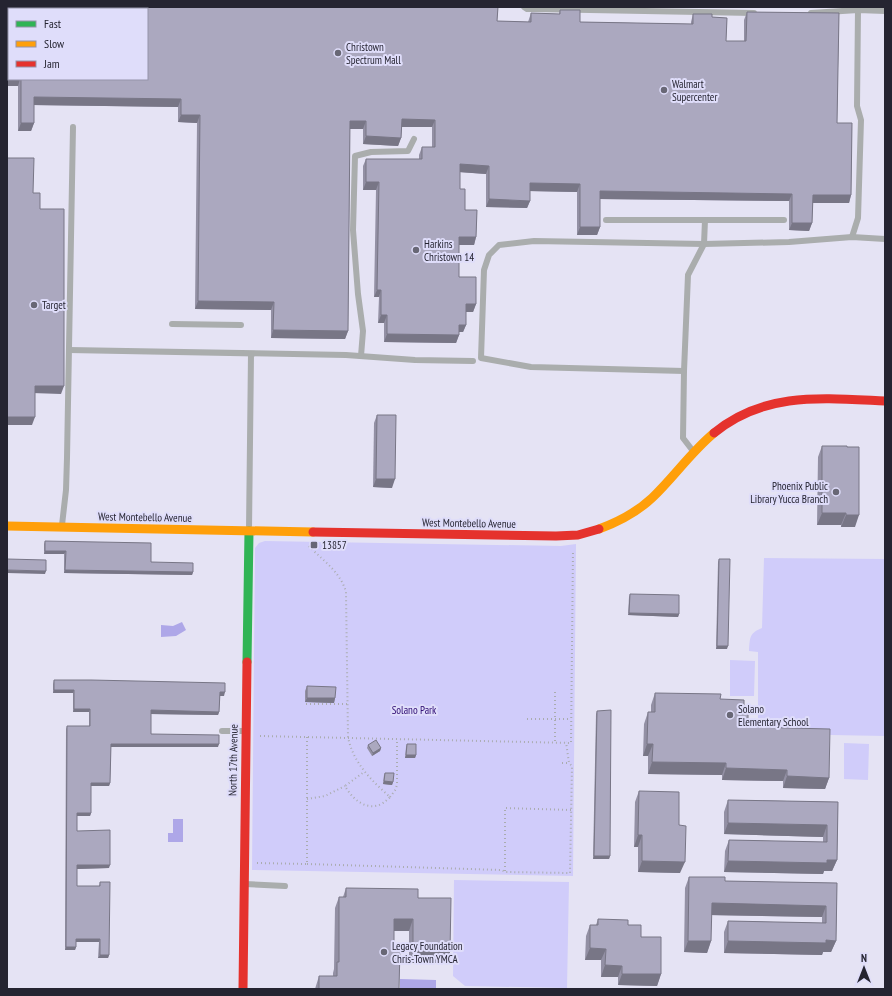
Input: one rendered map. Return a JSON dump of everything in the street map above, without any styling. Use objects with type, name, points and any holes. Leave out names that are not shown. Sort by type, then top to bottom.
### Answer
[{"type":"street","name":"West Montebello Avenue","points":[[7,526],[566,536],[586,533],[621,520],[632,513],[652,498],[694,452],[717,430],[728,422],[753,410],[769,404],[812,399],[885,401]]},
{"type":"street","name":"North 17th Avenue","points":[[243,989],[249,531]]},
{"type":"lane","points":[[524,7],[527,9],[720,10],[761,13]]},
{"type":"lane","points":[[802,14],[858,10],[885,11]]},
{"type":"lane","points":[[852,238],[858,218],[861,127],[861,120],[857,106],[858,10]]},
{"type":"lane","points":[[62,527],[66,490],[73,127]]},
{"type":"lane","points":[[361,356],[363,331],[358,294],[354,230],[355,156],[371,152],[408,151],[414,139]]},
{"type":"lane","points":[[606,220],[784,220]]},
{"type":"lane","points":[[694,452],[683,438],[688,275],[704,244],[705,220]]},
{"type":"lane","points":[[684,371],[532,367],[481,358],[484,270],[489,255],[499,245],[527,242],[704,244],[885,238]]},
{"type":"lane","points":[[172,324],[241,325]]},
{"type":"lane","points":[[69,350],[361,356],[415,360],[473,361]]},
{"type":"lane","points":[[249,531],[251,354]]},
{"type":"lane","points":[[222,731],[246,731]]},
{"type":"lane","points":[[244,884],[285,886]]},
{"type":"path","points":[[307,543],[340,577],[346,592],[348,738],[350,747],[364,772],[390,797]]},
{"type":"path","points":[[255,736],[571,742],[573,546]]},
{"type":"path","points":[[555,692],[555,742]]},
{"type":"path","points":[[306,704],[348,704]]},
{"type":"path","points":[[526,719],[571,719]]},
{"type":"path","points":[[307,737],[307,864]]},
{"type":"path","points":[[345,786],[356,801],[366,805],[380,805],[390,797],[396,789],[397,784],[397,739]]},
{"type":"path","points":[[566,742],[568,764]]},
{"type":"path","points":[[254,863],[570,873],[572,766],[562,763]]},
{"type":"path","points":[[307,799],[325,796],[345,786],[364,772]]},
{"type":"path","points":[[505,872],[505,808],[571,810]]},
{"type":"green space","name":"Solano Park","points":[[265,541],[561,546],[576,544],[573,876],[252,870],[255,548],[259,543]]},
{"type":"green space","points":[[764,558],[885,559],[885,736],[779,734],[763,719],[758,718],[758,652],[749,651],[752,634],[762,628]]},
{"type":"green space","points":[[730,660],[755,661],[754,696],[730,696]]},
{"type":"green space","points":[[844,743],[869,744],[868,780],[844,779]]},
{"type":"green space","points":[[454,880],[569,882],[567,988],[465,986],[453,976]]},
{"type":"shaded area","points":[[182,622],[186,630],[176,636],[161,637],[161,625],[173,626]]},
{"type":"shaded area","points":[[173,819],[183,819],[183,842],[168,842],[168,833],[173,833]]},
{"type":"shaded area","points":[[400,979],[436,980],[436,989],[400,989]]},
{"type":"building","points":[[7,7],[498,7],[497,21],[531,22],[531,13],[560,14],[560,10],[580,10],[580,22],[693,24],[693,14],[712,14],[712,17],[727,18],[726,41],[746,41],[747,12],[839,13],[837,123],[852,123],[851,195],[813,195],[812,223],[792,223],[792,194],[600,191],[600,227],[580,227],[580,184],[530,183],[530,201],[489,199],[489,166],[460,164],[460,189],[465,189],[465,210],[477,210],[476,237],[459,237],[459,277],[476,277],[476,304],[466,304],[466,325],[459,325],[459,335],[387,334],[387,315],[381,315],[381,290],[377,290],[379,182],[366,182],[366,159],[422,159],[422,147],[435,147],[435,120],[402,119],[401,138],[366,136],[366,121],[350,121],[348,331],[273,330],[274,302],[198,301],[200,115],[181,115],[181,99],[34,97],[34,123],[21,123],[21,80],[148,80],[148,8],[8,8],[7,78]]},
{"type":"building","name":"Target","points":[[7,158],[34,158],[33,193],[40,193],[40,209],[64,209],[64,386],[35,386],[35,417],[7,417]]},
{"type":"building","points":[[377,415],[396,415],[395,479],[376,479]]},
{"type":"building","name":"Phoenix Public Library Yucca Branch","points":[[822,446],[859,447],[859,515],[846,515],[846,513],[822,513]]},
{"type":"building","points":[[45,541],[151,543],[151,562],[193,563],[193,572],[65,570],[66,551],[45,551]]},
{"type":"building","points":[[7,559],[46,560],[46,571],[7,570]]},
{"type":"building","points":[[719,559],[730,559],[728,646],[717,646]]},
{"type":"building","points":[[630,594],[679,595],[679,614],[629,613]]},
{"type":"building","points":[[54,680],[225,683],[225,692],[220,692],[219,712],[151,710],[151,734],[219,735],[219,744],[111,744],[110,783],[91,783],[91,813],[77,813],[77,831],[110,830],[110,865],[77,865],[77,886],[100,886],[100,882],[110,882],[109,955],[100,955],[100,939],[76,939],[76,947],[66,947],[67,726],[90,726],[90,709],[74,709],[74,690],[54,690]]},
{"type":"building","points":[[307,686],[336,687],[335,698],[307,698]]},
{"type":"building","points":[[655,693],[721,694],[720,699],[744,700],[744,706],[748,706],[748,727],[830,729],[829,778],[787,776],[787,770],[726,768],[726,763],[652,762],[653,744],[647,744],[648,712],[655,712]]},
{"type":"building","points":[[611,710],[610,856],[594,856],[597,711]]},
{"type":"building","points":[[376,740],[381,748],[373,753],[368,745]]},
{"type":"building","points":[[407,744],[416,744],[416,755],[406,755]]},
{"type":"building","points":[[385,773],[394,773],[393,782],[384,781]]},
{"type":"building","points":[[639,791],[679,792],[679,825],[686,826],[685,862],[642,861],[642,835],[638,835]]},
{"type":"building","points":[[728,800],[838,802],[837,860],[827,860],[827,863],[728,861],[729,840],[827,842],[827,825],[728,823]]},
{"type":"building","points":[[689,877],[725,877],[725,881],[837,883],[836,941],[826,940],[826,943],[728,941],[728,921],[826,923],[826,906],[712,903],[711,941],[688,941]]},
{"type":"building","points":[[346,888],[418,889],[418,898],[451,898],[450,952],[413,951],[413,919],[394,919],[394,948],[400,948],[399,989],[319,989],[319,976],[337,976],[337,962],[339,962],[339,897],[346,897]]},
{"type":"building","points":[[598,919],[628,920],[628,925],[641,925],[641,937],[661,937],[661,974],[622,974],[622,966],[605,965],[606,949],[590,948],[590,925],[598,925]]},
{"type":"traffic: fast","points":[[247,662],[249,531]]},
{"type":"traffic: slow","points":[[599,529],[627,516],[652,498],[698,448],[714,433]]},
{"type":"traffic: slow","points":[[7,526],[313,532]]},
{"type":"traffic: jam","points":[[714,433],[733,419],[754,410],[774,404],[796,400],[818,399],[885,401]]},
{"type":"traffic: jam","points":[[313,532],[556,536],[578,535],[599,529]]},
{"type":"traffic: jam","points":[[243,989],[247,662]]},
{"type":"place","name":"Christown Spectrum Mall","points":[[338,53]]},
{"type":"place","name":"Walmart Supercenter","points":[[664,90]]},
{"type":"place","name":"Harkins Christown 14","points":[[416,250]]},
{"type":"place","name":"Target","points":[[34,305]]},
{"type":"place","name":"Phoenix Public Library Yucca Branch","points":[[836,492]]},
{"type":"place","name":"13857","points":[[314,545]]},
{"type":"place","name":"Solano Elementary School","points":[[730,715]]},
{"type":"place","name":"Legacy Foundation Chris-Town YMCA","points":[[384,952]]}]
